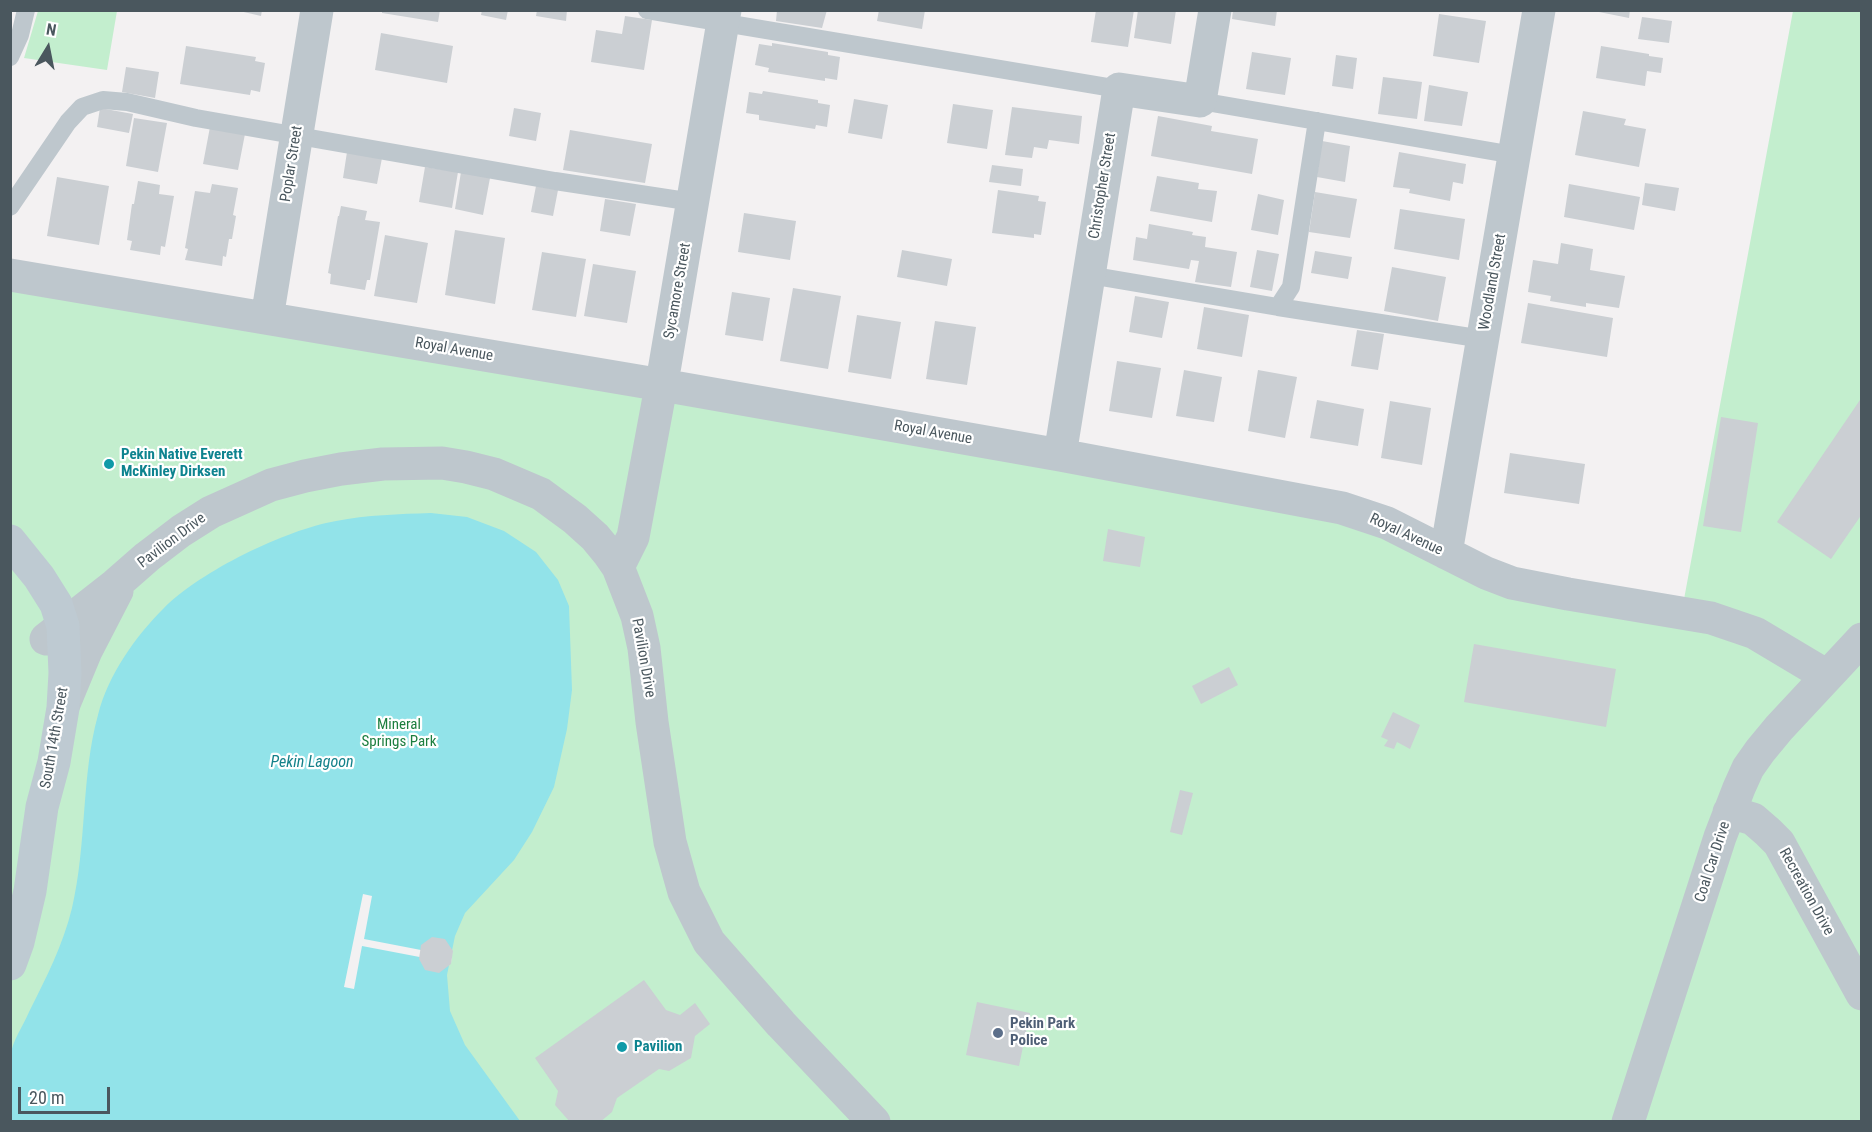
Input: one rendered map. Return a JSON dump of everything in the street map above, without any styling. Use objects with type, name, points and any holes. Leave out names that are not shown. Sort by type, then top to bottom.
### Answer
[{"type":"main road","name":"South 14th Street","points":[[10,541],[39,577],[56,604],[41,762],[42,807]]},
{"type":"main road","name":"South 14th Street","points":[[10,566],[17,573],[37,610],[55,633],[65,673],[63,708],[54,762],[20,889],[18,942],[10,964]]},
{"type":"street","name":"Poplar Street","points":[[267,318],[317,10]]},
{"type":"street","points":[[1119,88],[1200,101],[1215,10]]},
{"type":"street","name":"Woodland Street","points":[[1446,553],[1539,10]]},
{"type":"street","name":"Sycamore Street","points":[[618,567],[633,537],[662,385],[724,17]]},
{"type":"street","name":"Christopher Street","points":[[1060,455],[1119,88]]},
{"type":"street","name":"Royal Avenue","points":[[10,275],[662,385],[1060,455],[1342,508],[1387,523],[1486,573],[1512,583],[1711,618],[1744,629],[1755,633],[1827,676]]},
{"type":"street","name":"Pavilion Drive","points":[[55,633],[181,531],[211,512],[271,485],[341,469],[383,464],[441,463],[466,466],[494,474],[541,494],[575,519],[595,537],[609,554],[618,567],[637,616],[644,648],[652,722],[670,842],[684,892],[709,942],[781,1024],[874,1122]]},
{"type":"street","name":"Pavilion Drive","points":[[63,708],[101,620],[130,572]]},
{"type":"street","name":"Coal Car Drive","points":[[1628,1122],[1729,812],[1749,768],[1779,728],[1862,639]]},
{"type":"street","name":"Recreation Drive","points":[[1729,812],[1753,819],[1779,843],[1862,994]]},
{"type":"lane","points":[[10,57],[20,35],[26,10]]},
{"type":"lane","points":[[647,10],[724,17],[1119,88]]},
{"type":"lane","points":[[10,207],[68,122],[82,107],[103,100],[127,102],[196,118],[555,181],[693,202]]},
{"type":"lane","points":[[1200,101],[1515,155]]},
{"type":"lane","points":[[1278,306],[1291,287],[1317,121]]},
{"type":"lane","points":[[1089,275],[1483,339]]},
{"type":"green space","points":[[38,11],[117,11],[107,70],[24,58]]},
{"type":"green space","name":"Mineral Springs Park","points":[[1793,11],[1861,11],[1861,1121],[11,1121],[11,275],[1320,504],[1446,553],[1682,610]]},
{"type":"water","name":"Pekin Lagoon","points":[[431,513],[467,517],[504,531],[536,552],[558,580],[569,606],[572,690],[567,729],[554,787],[532,832],[514,860],[465,913],[455,936],[447,975],[450,1011],[465,1045],[520,1121],[11,1121],[12,1049],[54,961],[72,908],[80,860],[93,738],[108,685],[124,657],[153,619],[180,594],[199,580],[245,554],[293,533],[336,521],[371,516]]},
{"type":"pier","points":[[363,894],[372,896],[364,939],[452,956],[451,963],[362,946],[354,989],[344,987]]},
{"type":"building","points":[[235,10],[262,10],[261,16]]},
{"type":"building","points":[[382,10],[440,10],[438,22],[382,13]]},
{"type":"building","points":[[482,10],[508,10],[506,20],[481,15]]},
{"type":"building","points":[[537,10],[567,10],[566,21],[536,16]]},
{"type":"building","points":[[777,10],[827,10],[822,28],[776,21]]},
{"type":"building","points":[[879,10],[925,10],[922,29],[877,21]]},
{"type":"building","points":[[1096,10],[1134,10],[1128,47],[1091,42]]},
{"type":"building","points":[[1138,10],[1176,10],[1171,44],[1134,38]]},
{"type":"building","points":[[1233,10],[1277,10],[1275,26],[1232,19]]},
{"type":"building","points":[[1589,10],[1630,10],[1629,18]]},
{"type":"building","points":[[1439,14],[1486,21],[1479,63],[1433,56]]},
{"type":"building","points":[[625,16],[652,20],[644,70],[591,62],[596,30],[622,34]]},
{"type":"building","points":[[1642,17],[1672,21],[1669,43],[1638,39]]},
{"type":"building","points":[[381,33],[453,46],[447,83],[375,70]]},
{"type":"building","points":[[772,43],[828,52],[828,55],[840,57],[837,80],[825,78],[825,81],[768,72],[769,68],[755,65],[759,44],[772,46]]},
{"type":"building","points":[[186,46],[256,57],[255,61],[265,63],[260,92],[251,90],[250,95],[180,84]]},
{"type":"building","points":[[1601,46],[1663,58],[1661,73],[1647,71],[1645,86],[1596,78]]},
{"type":"building","points":[[1252,52],[1291,58],[1285,95],[1246,89]]},
{"type":"building","points":[[1336,55],[1357,58],[1353,89],[1332,86]]},
{"type":"building","points":[[126,67],[159,72],[155,98],[122,92]]},
{"type":"building","points":[[1383,77],[1422,82],[1417,119],[1378,114]]},
{"type":"building","points":[[1429,85],[1468,92],[1462,126],[1424,121]]},
{"type":"building","points":[[763,91],[818,100],[818,103],[830,105],[827,127],[816,125],[815,129],[759,120],[759,115],[746,113],[749,92],[762,94]]},
{"type":"building","points":[[854,99],[888,105],[882,139],[848,133]]},
{"type":"building","points":[[953,104],[993,110],[987,149],[947,143]]},
{"type":"building","points":[[1012,107],[1082,116],[1079,144],[1049,140],[1047,149],[1034,147],[1032,158],[1005,155]]},
{"type":"building","points":[[100,108],[133,114],[129,133],[97,127]]},
{"type":"building","points":[[514,108],[541,113],[536,141],[509,136]]},
{"type":"building","points":[[1583,111],[1626,119],[1624,125],[1646,129],[1639,167],[1575,155]]},
{"type":"building","points":[[1158,116],[1212,126],[1211,131],[1258,139],[1252,174],[1151,156]]},
{"type":"building","points":[[134,118],[167,123],[158,172],[126,166]]},
{"type":"building","points":[[210,127],[245,134],[238,170],[203,164]]},
{"type":"building","points":[[570,130],[652,144],[645,183],[563,170]]},
{"type":"building","points":[[1322,141],[1350,146],[1345,182],[1317,177]]},
{"type":"building","points":[[347,152],[382,158],[377,184],[343,178]]},
{"type":"building","points":[[1399,152],[1466,164],[1463,184],[1453,182],[1450,201],[1409,193],[1410,189],[1393,187]]},
{"type":"building","points":[[992,165],[1023,169],[1021,186],[989,182]]},
{"type":"building","points":[[425,167],[458,172],[452,208],[419,202]]},
{"type":"building","points":[[461,172],[490,178],[483,215],[455,209]]},
{"type":"building","points":[[1157,176],[1199,183],[1198,189],[1217,191],[1212,222],[1150,211]]},
{"type":"building","points":[[57,177],[109,186],[99,245],[47,236]]},
{"type":"building","points":[[138,181],[160,185],[159,194],[174,196],[165,247],[161,246],[160,255],[130,250],[132,241],[127,240]]},
{"type":"building","points":[[1645,183],[1679,188],[1675,211],[1642,205]]},
{"type":"building","points":[[212,184],[238,188],[233,215],[236,216],[232,239],[229,239],[222,266],[185,260],[195,191],[210,193]]},
{"type":"building","points":[[1569,184],[1640,197],[1634,230],[1564,217]]},
{"type":"building","points":[[536,186],[558,190],[553,216],[531,212]]},
{"type":"building","points":[[998,190],[1039,196],[1038,201],[1046,202],[1041,235],[1034,234],[1034,238],[992,233]]},
{"type":"building","points":[[1315,192],[1357,199],[1350,238],[1309,232]]},
{"type":"building","points":[[1258,194],[1284,200],[1278,235],[1251,230]]},
{"type":"building","points":[[605,199],[636,204],[630,236],[600,231]]},
{"type":"building","points":[[341,206],[367,211],[365,220],[380,222],[370,280],[367,280],[365,290],[330,284],[331,274],[328,273]]},
{"type":"building","points":[[1400,209],[1465,219],[1459,260],[1394,249]]},
{"type":"building","points":[[744,213],[796,221],[790,260],[738,252]]},
{"type":"building","points":[[1149,224],[1193,232],[1192,235],[1206,237],[1205,247],[1237,252],[1231,287],[1195,282],[1199,261],[1191,260],[1189,269],[1133,260],[1136,237],[1147,239]]},
{"type":"building","points":[[455,230],[505,238],[495,304],[445,295]]},
{"type":"building","points":[[385,235],[428,243],[417,303],[374,296]]},
{"type":"building","points":[[1561,243],[1593,249],[1590,270],[1625,276],[1619,308],[1586,303],[1586,307],[1550,301],[1551,296],[1528,292],[1533,260],[1558,264]]},
{"type":"building","points":[[902,250],[952,259],[947,286],[897,277]]},
{"type":"building","points":[[1257,250],[1279,254],[1272,291],[1250,287]]},
{"type":"building","points":[[1315,251],[1352,257],[1348,279],[1311,273]]},
{"type":"building","points":[[542,252],[586,259],[576,317],[532,310]]},
{"type":"building","points":[[593,264],[636,271],[627,323],[584,316]]},
{"type":"building","points":[[1392,267],[1446,277],[1438,321],[1384,311]]},
{"type":"building","points":[[793,288],[841,296],[828,369],[780,361]]},
{"type":"building","points":[[732,292],[770,298],[763,341],[725,335]]},
{"type":"building","points":[[1135,296],[1169,302],[1162,338],[1129,332]]},
{"type":"building","points":[[1528,303],[1613,318],[1607,357],[1521,343]]},
{"type":"building","points":[[1204,307],[1249,315],[1242,357],[1197,349]]},
{"type":"building","points":[[857,315],[901,322],[891,379],[848,372]]},
{"type":"building","points":[[935,321],[976,327],[967,385],[926,379]]},
{"type":"building","points":[[1357,330],[1384,334],[1378,370],[1351,366]]},
{"type":"building","points":[[1117,361],[1161,368],[1152,418],[1109,411]]},
{"type":"building","points":[[1184,370],[1222,377],[1214,422],[1176,416]]},
{"type":"building","points":[[1258,370],[1297,377],[1285,438],[1248,431]]},
{"type":"building","points":[[1862,397],[1862,514],[1831,559],[1777,522]]},
{"type":"building","points":[[1317,400],[1364,409],[1358,446],[1310,438]]},
{"type":"building","points":[[1390,401],[1431,408],[1422,465],[1381,458]]},
{"type":"building","points":[[1721,417],[1758,423],[1741,532],[1703,526]]},
{"type":"building","points":[[1510,453],[1585,464],[1579,504],[1504,493]]},
{"type":"building","points":[[1108,529],[1145,537],[1140,567],[1103,561]]},
{"type":"building","points":[[1474,644],[1616,669],[1606,727],[1464,702]]},
{"type":"building","points":[[1229,667],[1238,685],[1201,704],[1192,686]]},
{"type":"building","points":[[1393,712],[1420,725],[1410,749],[1397,742],[1394,749],[1384,746],[1388,740],[1381,737]]},
{"type":"building","points":[[1180,790],[1193,793],[1182,835],[1170,832]]},
{"type":"building","points":[[432,937],[445,939],[453,951],[451,964],[439,973],[425,970],[419,959],[421,945]]},
{"type":"building","name":"Pavilion","points":[[644,980],[666,1010],[680,1015],[695,1003],[710,1024],[695,1036],[691,1058],[669,1071],[659,1069],[617,1098],[612,1112],[600,1122],[570,1122],[555,1105],[558,1091],[535,1058]]},
{"type":"building","points":[[977,1002],[1030,1013],[1019,1066],[966,1055]]},
{"type":"place","name":"Pekin Native Everett McKinley Dirksen","points":[[109,464]]},
{"type":"place","name":"Pekin Park Police","points":[[998,1033]]},
{"type":"place","name":"Pavilion","points":[[622,1047]]}]
